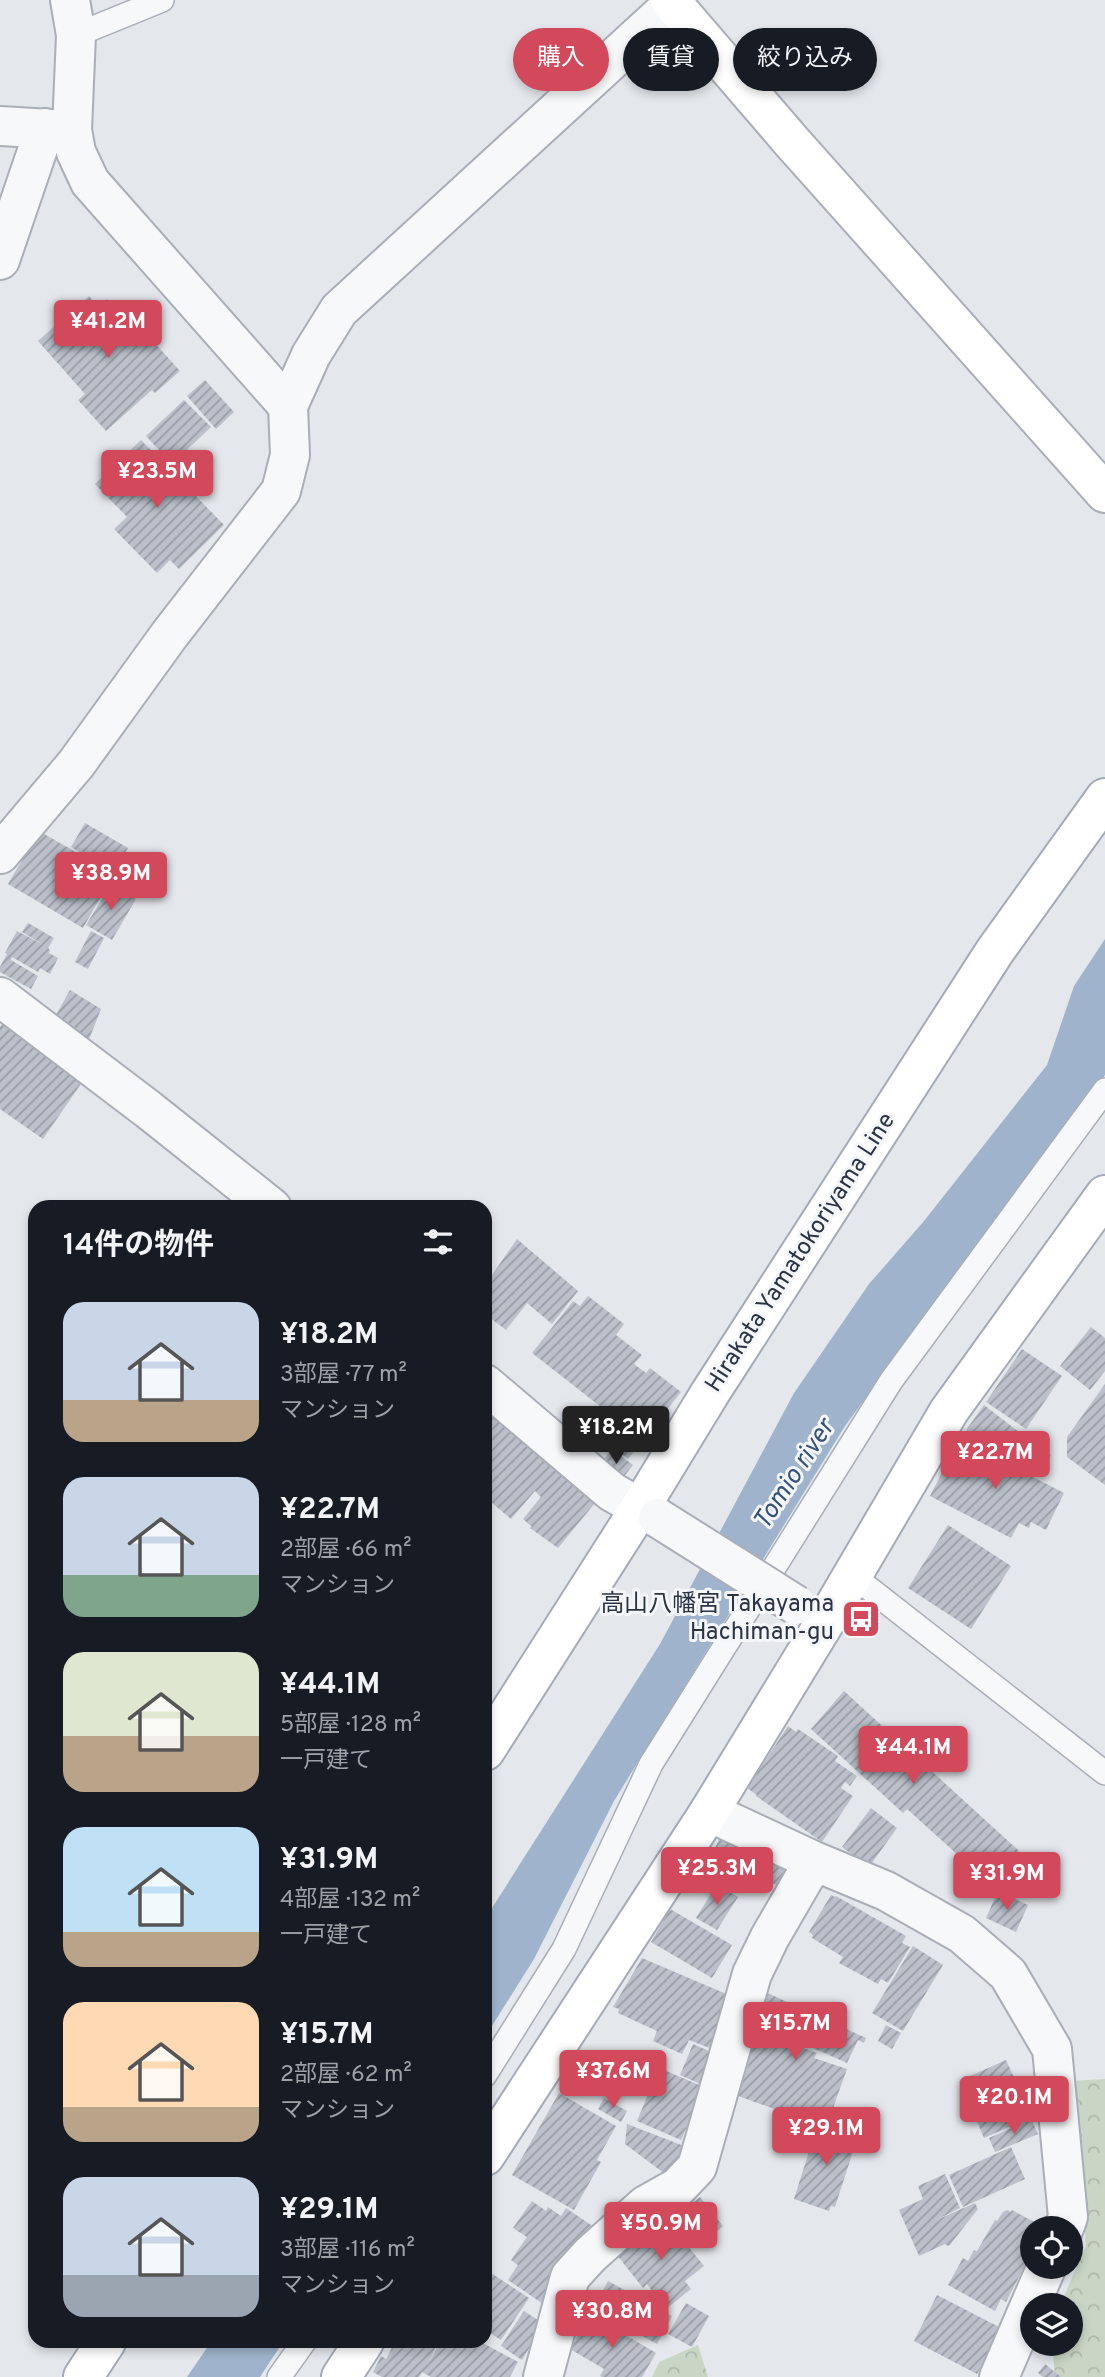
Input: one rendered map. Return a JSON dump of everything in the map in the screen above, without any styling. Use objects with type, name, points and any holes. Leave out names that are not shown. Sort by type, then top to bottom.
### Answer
[{"type":"main road","points":[[672,2],[792,142],[1105,493]]},
{"type":"main road","name":"Hirakata Yamatokoriyama Line","points":[[492,1741],[649,1513],[710,1393],[995,951],[1105,798]]},
{"type":"main road","points":[[492,2145],[709,1812],[811,1613],[852,1575],[949,1410],[1105,1195]]},
{"type":"main road","points":[[83,2377],[102,2348]]},
{"type":"main road","points":[[341,2377],[361,2348]]},
{"type":"street","points":[[0,854],[76,764],[170,634],[281,491],[290,455],[288,406],[311,355],[339,310],[672,2]]},
{"type":"street","points":[[0,260],[59,129],[73,18]]},
{"type":"street","points":[[0,125],[59,129],[76,152],[90,182],[288,406]]},
{"type":"street","points":[[0,997],[149,1110],[261,1200]]},
{"type":"street","points":[[492,1390],[612,1492],[811,1613]]},
{"type":"street","points":[[709,1812],[886,1891],[962,1934],[1007,1973],[1052,2049],[1068,2216]]},
{"type":"street","points":[[543,2377],[570,2277],[590,2255],[646,2205],[678,2187],[697,2167],[752,1974],[814,1861]]},
{"type":"street","points":[[999,2377],[1041,2279]]},
{"type":"lane","points":[[73,18],[162,0]]},
{"type":"lane","points":[[492,2065],[564,1949],[651,1764],[884,1393],[1105,1090]]},
{"type":"lane","points":[[852,1575],[1105,1773]]},
{"type":"lane","points":[[279,2377],[300,2348]]},
{"type":"green space","points":[[1105,2079],[1105,2377],[1055,2377],[1053,2356],[1083,2356],[1083,2293],[1065,2293],[1071,2279],[1083,2279],[1083,2253],[1086,2246],[1082,2181],[1070,2081]]},
{"type":"green space","points":[[698,2345],[708,2377],[652,2377],[659,2362]]},
{"type":"water","name":"Tomio river","points":[[1105,939],[1105,1075],[1028,1187],[920,1324],[845,1426],[614,1801],[534,1959],[492,2026],[492,1908],[660,1644],[794,1393],[869,1284],[924,1221],[1047,1065],[1074,986]]},
{"type":"water","points":[[207,2348],[279,2348],[260,2377],[187,2377]]},
{"type":"building","points":[[89,296],[98,307],[107,299],[139,335],[144,331],[180,371],[155,393],[152,390],[106,431],[78,400],[85,394],[38,341]]},
{"type":"building","points":[[205,380],[234,412],[216,429],[187,396]]},
{"type":"building","points":[[184,400],[211,427],[172,464],[146,436]]},
{"type":"building","points":[[141,440],[224,525],[179,569],[170,560],[157,573],[114,529],[127,517],[95,484]]},
{"type":"building","points":[[85,823],[128,848],[113,872],[71,847]]},
{"type":"building","points":[[39,831],[114,874],[83,928],[8,884]]},
{"type":"building","points":[[111,884],[136,899],[112,940],[86,925]]},
{"type":"building","points":[[28,923],[54,938],[48,948],[49,953],[58,958],[50,974],[40,968],[38,972],[12,957],[11,960],[38,976],[31,989],[0,972],[7,954],[5,953],[17,931],[44,945],[22,932]]},
{"type":"building","points":[[91,931],[104,938],[88,969],[75,962]]},
{"type":"building","points":[[70,990],[101,1009],[86,1047],[52,1022]]},
{"type":"building","points":[[6,1018],[87,1075],[43,1139],[0,1109],[0,1027]]},
{"type":"building","points":[[517,1239],[578,1291],[552,1324],[527,1303],[506,1330],[492,1319],[492,1275]]},
{"type":"building","points":[[588,1296],[624,1324],[616,1335],[642,1355],[634,1364],[646,1373],[650,1368],[681,1392],[628,1459],[590,1430],[599,1418],[595,1415],[601,1407],[532,1353],[573,1301],[580,1306]]},
{"type":"building","points":[[1091,1327],[1105,1338],[1105,1371],[1090,1390],[1060,1366]]},
{"type":"building","points":[[1022,1349],[1062,1376],[1026,1429],[986,1402]]},
{"type":"building","points":[[1105,1384],[1105,1485],[1067,1457],[1067,1437]]},
{"type":"building","points":[[984,1405],[1019,1432],[1000,1457],[966,1430]]},
{"type":"building","points":[[492,1412],[600,1497],[558,1548],[530,1528],[532,1527],[523,1519],[541,1497],[535,1491],[511,1519],[492,1503]]},
{"type":"building","points":[[1022,1434],[1051,1455],[1040,1472],[1010,1450]]},
{"type":"building","points":[[959,1439],[1064,1493],[1046,1530],[1031,1522],[1029,1528],[1019,1523],[1011,1538],[930,1496]]},
{"type":"building","points":[[612,1449],[633,1465],[619,1483],[598,1467]]},
{"type":"building","points":[[948,1525],[1011,1566],[971,1629],[908,1588]]},
{"type":"building","points":[[844,1691],[1019,1851],[990,1884],[907,1809],[903,1813],[811,1729]]},
{"type":"building","points":[[788,1726],[796,1732],[798,1729],[838,1756],[835,1761],[857,1776],[850,1786],[845,1782],[841,1788],[853,1796],[822,1842],[747,1788]]},
{"type":"building","points":[[871,1808],[897,1828],[869,1867],[842,1847]]},
{"type":"building","points":[[721,1835],[792,1868],[783,1888],[765,1880],[763,1885],[744,1876],[738,1890],[703,1874]]},
{"type":"building","points":[[717,1884],[738,1897],[717,1930],[696,1918]]},
{"type":"building","points":[[998,1891],[1028,1905],[1016,1932],[986,1918]]},
{"type":"building","points":[[831,1895],[906,1936],[902,1943],[910,1947],[888,1983],[881,1979],[878,1984],[839,1963],[843,1957],[812,1938],[813,1935],[809,1932]]},
{"type":"building","points":[[670,1909],[732,1945],[712,1978],[651,1942]]},
{"type":"building","points":[[913,1946],[943,1965],[903,2031],[872,2013]]},
{"type":"building","points":[[642,1958],[731,1996],[717,2051],[689,2040],[682,2054],[653,2041],[657,2031],[618,2013],[619,2009],[613,2007]]},
{"type":"building","points":[[763,1991],[866,2038],[864,2043],[858,2040],[847,2063],[781,2034],[778,2039],[817,2053],[814,2058],[847,2069],[827,2125],[809,2118],[805,2130],[776,2119],[780,2111],[738,2096],[749,2062],[745,2060],[753,2038],[758,2040],[763,2034],[775,2037],[748,2025]]},
{"type":"building","points":[[886,2025],[901,2033],[892,2049],[878,2041]]},
{"type":"building","points":[[693,2044],[718,2055],[705,2086],[680,2075]]},
{"type":"building","points":[[1006,2060],[1032,2117],[984,2138],[975,2117],[967,2120],[962,2111],[971,2107],[959,2081]]},
{"type":"building","points":[[659,2068],[704,2087],[681,2140],[637,2121]]},
{"type":"building","points":[[559,2093],[616,2126],[597,2160],[601,2162],[574,2210],[512,2175]]},
{"type":"building","points":[[604,2098],[627,2111],[621,2122],[598,2109]]},
{"type":"building","points":[[1031,2119],[1038,2134],[995,2152],[989,2138]]},
{"type":"building","points":[[818,2123],[858,2136],[835,2207],[831,2206],[829,2211],[794,2199]]},
{"type":"building","points":[[627,2124],[684,2146],[669,2177],[625,2144]]},
{"type":"building","points":[[1011,2147],[1025,2179],[963,2207],[949,2175]]},
{"type":"building","points":[[945,2174],[960,2208],[934,2221],[975,2203],[978,2209],[949,2246],[945,2244],[919,2256],[899,2210],[923,2199],[918,2186]]},
{"type":"building","points":[[700,2197],[723,2226],[704,2242],[680,2213]]},
{"type":"building","points":[[532,2201],[546,2211],[548,2207],[561,2216],[566,2208],[594,2227],[546,2306],[508,2280],[518,2265],[511,2260],[527,2237],[513,2228]]},
{"type":"building","points":[[1012,2210],[1023,2216],[1020,2216],[1020,2275],[1006,2302],[1001,2299],[995,2311],[948,2285],[963,2258],[968,2261],[974,2250],[977,2251],[995,2220],[997,2221],[1003,2212]]},
{"type":"building","points":[[664,2216],[704,2266],[685,2281],[691,2289],[666,2309],[647,2284],[643,2288],[616,2254]]},
{"type":"building","points":[[492,2274],[529,2298],[501,2340],[492,2334]]},
{"type":"building","points":[[608,2281],[672,2316],[657,2344],[593,2309]]},
{"type":"building","points":[[937,2295],[1001,2328],[977,2374],[914,2341]]},
{"type":"building","points":[[686,2303],[709,2316],[692,2347],[668,2334]]},
{"type":"building","points":[[524,2311],[544,2324],[522,2360],[501,2346]]},
{"type":"building","points":[[590,2314],[656,2353],[642,2377],[602,2377],[600,2376],[604,2369],[570,2349]]},
{"type":"building","points":[[392,2348],[435,2348],[428,2364],[437,2348],[492,2348],[518,2362],[510,2377],[431,2377],[422,2372],[419,2377],[382,2377],[373,2372],[381,2356],[386,2359]]},
{"type":"building","points":[[1045,2364],[1061,2377],[1043,2377],[1038,2373]]},
{"type":"place","name":"高山八幡宮 Takayama Hachiman-gu","points":[[861,1619]]}]
